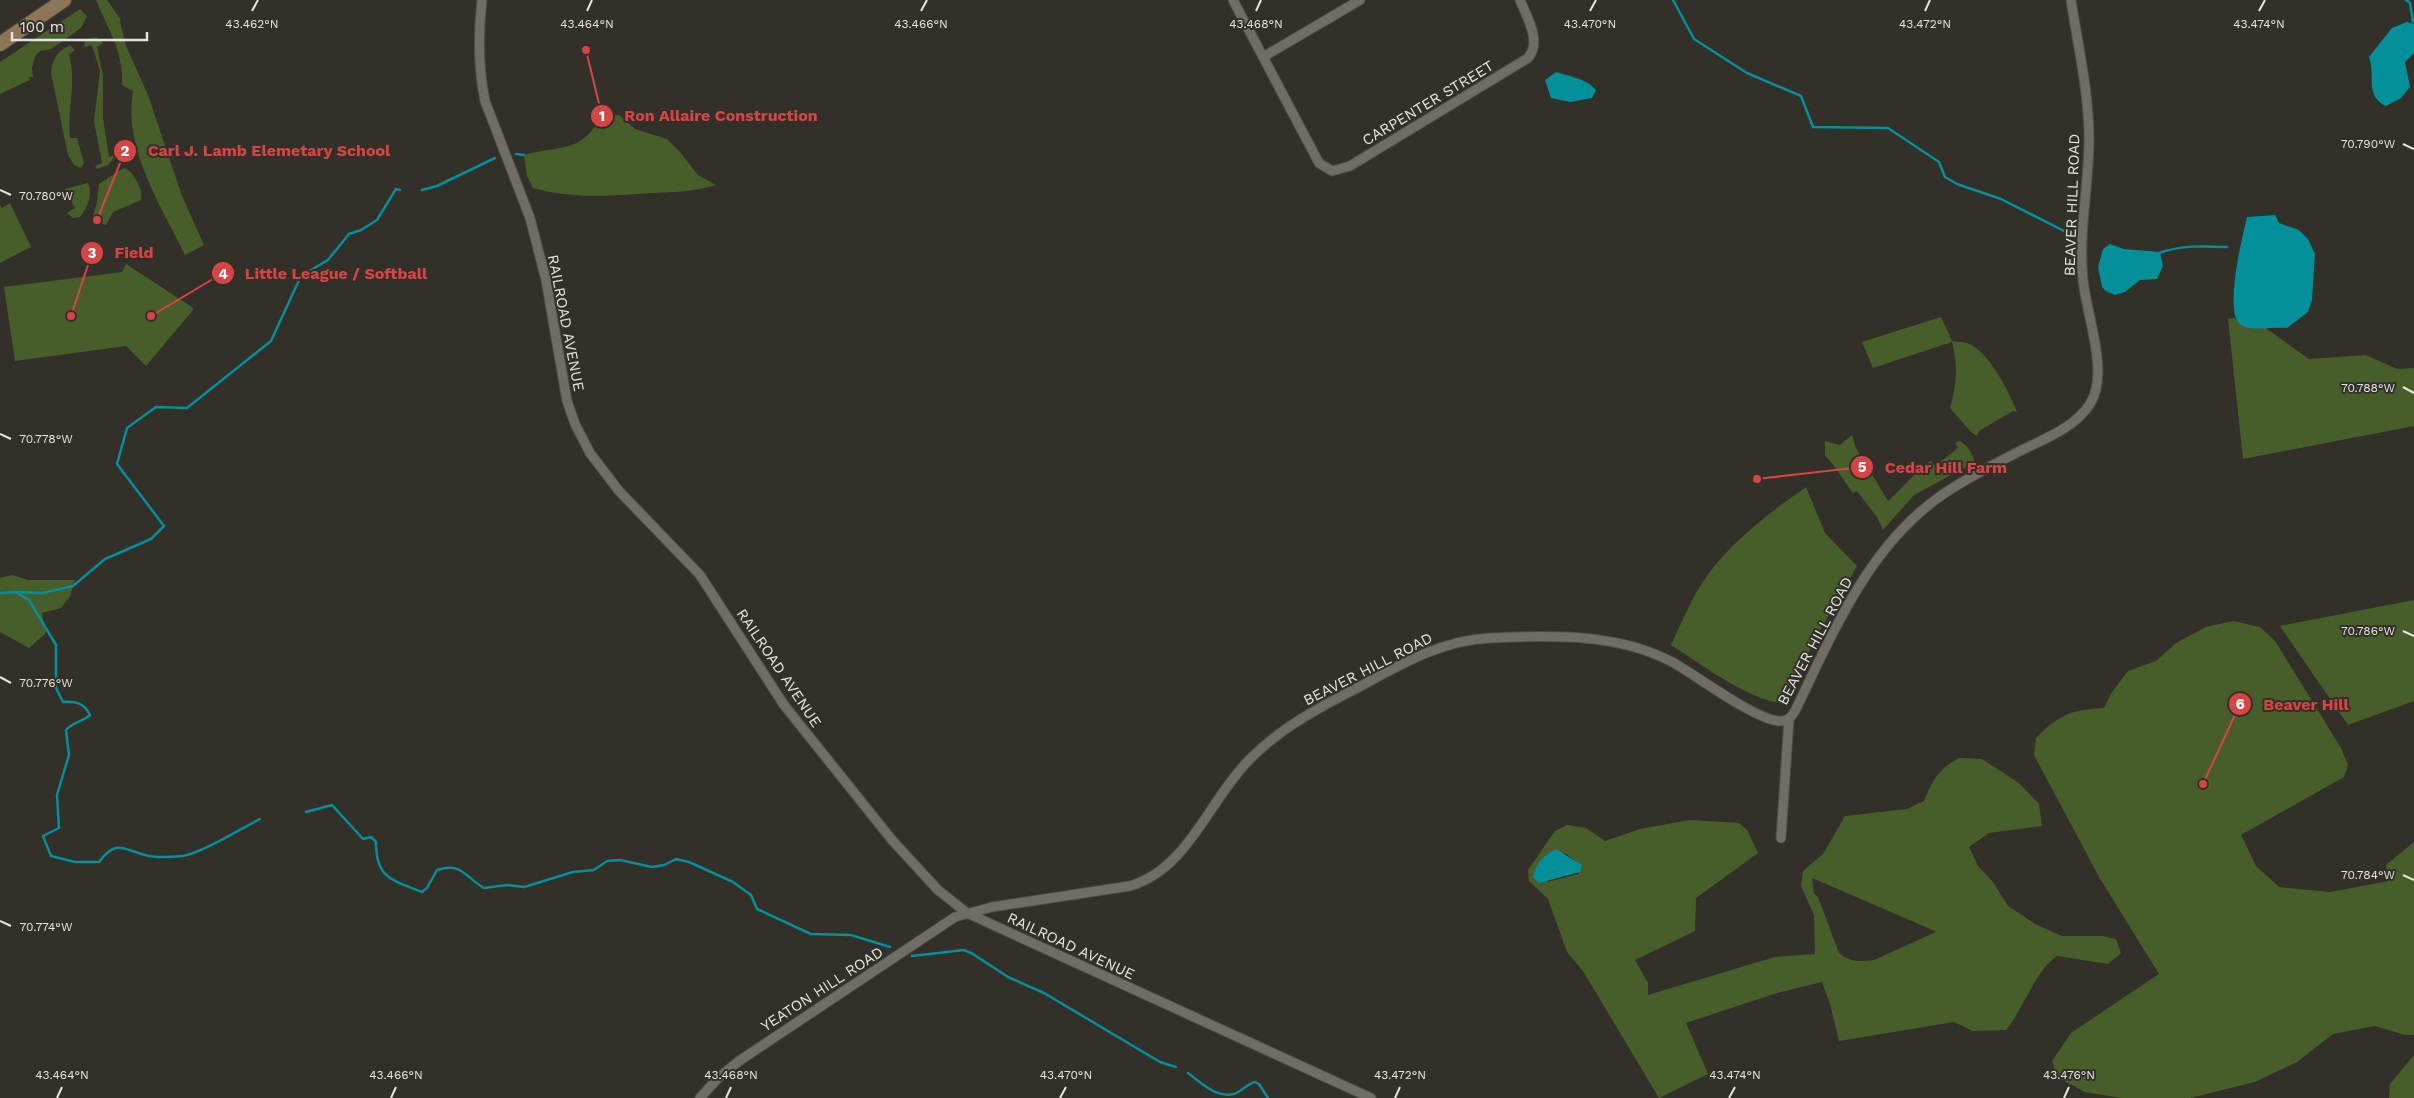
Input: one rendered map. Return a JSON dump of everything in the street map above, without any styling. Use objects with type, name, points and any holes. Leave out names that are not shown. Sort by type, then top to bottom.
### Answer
[{"type":"main road","points":[[0,44],[64,0]]},
{"type":"street","name":"RAILROAD AVENUE","points":[[482,0],[478,43],[482,84],[536,240],[550,301],[567,401],[582,438],[590,453],[616,487],[700,575],[784,705],[892,840],[938,890],[967,913],[1371,1098]]},
{"type":"street","points":[[1233,0],[1263,57],[1360,0]]},
{"type":"street","name":"CARPENTER STREET","points":[[1263,57],[1319,163],[1328,170],[1336,171],[1350,166],[1528,58],[1535,47],[1535,41],[1520,0]]},
{"type":"street","name":"BEAVER HILL ROAD","points":[[967,913],[1130,886],[1151,878],[1175,858],[1242,767],[1278,734],[1317,710],[1395,668],[1440,647],[1458,642],[1490,638],[1578,638],[1631,645],[1676,664],[1755,712],[1778,721],[1789,719],[1795,711],[1836,626],[1862,582],[1886,547],[1910,520],[1942,495],[1974,475],[2073,422],[2090,404],[2097,389],[2097,366],[2083,280],[2082,251],[2088,162],[2088,107],[2071,0]]},
{"type":"street","points":[[1781,838],[1789,719]]},
{"type":"street","name":"YEATON HILL ROAD","points":[[700,1098],[718,1078],[738,1061],[893,959],[942,923],[967,913]]},
{"type":"green space","points":[[96,0],[107,0],[121,20],[126,46],[148,95],[182,196],[204,245],[185,255],[146,176],[134,134],[131,113],[133,91],[122,85],[118,51]]},
{"type":"green space","points":[[80,9],[87,16],[81,28],[51,49],[40,51],[35,56],[32,68],[33,77],[29,77],[30,80],[0,94],[0,62]]},
{"type":"green space","points":[[96,37],[103,43],[97,47],[103,76],[103,118],[109,157],[117,154],[108,165],[97,169],[95,166],[102,163],[94,121],[100,71],[92,45],[84,47],[85,40]]},
{"type":"green space","points":[[70,45],[75,50],[69,55],[72,85],[69,127],[70,138],[77,138],[84,163],[81,168],[74,165],[68,155],[51,73],[56,56]]},
{"type":"green space","points":[[619,115],[635,129],[667,139],[698,175],[716,185],[684,191],[607,196],[562,194],[533,188],[527,176],[524,155],[569,146],[586,137],[601,116]]},
{"type":"green space","points":[[124,168],[137,181],[141,191],[141,200],[113,212],[106,225],[92,220],[99,184]]},
{"type":"green space","points":[[88,183],[90,196],[87,205],[80,217],[73,218],[67,213],[75,208],[65,189]]},
{"type":"green space","points":[[10,203],[31,247],[0,263],[0,205],[2,208]]},
{"type":"green space","points":[[126,264],[192,307],[193,310],[146,366],[126,346],[15,361],[4,287],[122,272]]},
{"type":"green space","points":[[1941,317],[1952,341],[1967,343],[1983,354],[2003,383],[2017,412],[2013,411],[1979,431],[1977,436],[1971,432],[1950,408],[1956,375],[1952,342],[1873,368],[1862,342]]},
{"type":"green space","points":[[2235,318],[2241,325],[2247,328],[2264,327],[2309,359],[2366,355],[2397,369],[2414,368],[2414,426],[2243,459],[2228,319]]},
{"type":"green space","points":[[1852,435],[1856,448],[1888,501],[1928,463],[1931,461],[1935,466],[1958,448],[1955,443],[1959,441],[1969,450],[1975,462],[1914,495],[1883,530],[1877,517],[1857,491],[1853,493],[1836,468],[1825,456],[1825,441],[1840,445]]},
{"type":"green space","points":[[1806,487],[1825,533],[1857,566],[1815,639],[1788,697],[1781,703],[1754,695],[1739,688],[1671,645],[1696,593],[1718,562],[1731,547],[1760,521]]},
{"type":"green space","points":[[12,575],[28,580],[75,580],[70,596],[61,608],[42,613],[46,633],[29,648],[0,632],[0,578]]},
{"type":"green space","points":[[2414,600],[2414,701],[2348,725],[2280,626]]},
{"type":"green space","points":[[2233,621],[2260,627],[2275,641],[2341,748],[2348,765],[2344,777],[2241,835],[2256,866],[2279,887],[2330,892],[2389,881],[2386,865],[2414,842],[2414,1035],[2405,1035],[2375,1026],[2333,1034],[2297,1062],[2255,1082],[2190,1098],[2121,1098],[2085,1092],[2057,1077],[2052,1061],[2071,1033],[2159,974],[2099,877],[2034,755],[2036,738],[2066,715],[2082,710],[2104,708],[2112,692],[2128,671],[2156,661],[2176,643],[2206,627]]},
{"type":"green space","points":[[1959,758],[1982,759],[2019,783],[2039,804],[2042,826],[1989,833],[1969,847],[1978,866],[1993,882],[2008,906],[2035,924],[2062,936],[2102,936],[2116,939],[2121,953],[2108,964],[2057,956],[2042,971],[2006,1030],[1973,1031],[1954,1022],[1839,1041],[1830,1004],[1822,982],[1777,993],[1686,1023],[1708,1074],[1659,1098],[1583,971],[1567,952],[1548,899],[1529,881],[1528,870],[1555,831],[1567,825],[1586,828],[1605,841],[1640,829],[1690,820],[1739,823],[1747,830],[1758,853],[1696,898],[1695,931],[1635,960],[1648,983],[1648,995],[1775,957],[1815,954],[1814,915],[1801,886],[1803,871],[1823,854],[1845,816],[1907,809],[1924,801],[1937,775]],"holes":[[[1565,853],[1577,862],[1579,874],[1547,882]],[[1812,878],[1935,931],[1936,932],[1874,960],[1851,960],[1839,953],[1818,897],[1814,894]]]},
{"type":"green space","points":[[2414,1055],[2414,1098],[2389,1098],[2390,1084]]},
{"type":"water","points":[[2407,22],[2414,24],[2414,53],[2405,62],[2410,87],[2401,98],[2386,106],[2375,97],[2369,57],[2392,28]]},
{"type":"water","points":[[1556,72],[1588,83],[1596,90],[1592,98],[1570,102],[1551,98],[1545,80]]},
{"type":"water","points":[[2275,215],[2279,223],[2299,230],[2308,239],[2315,254],[2312,300],[2308,312],[2287,328],[2257,329],[2242,326],[2236,319],[2234,292],[2238,257],[2247,217]]},
{"type":"water","points":[[2110,244],[2124,249],[2160,252],[2163,266],[2157,279],[2140,280],[2125,292],[2115,295],[2106,291],[2102,287],[2098,267],[2103,249]]},
{"type":"water","points":[[1556,849],[1582,865],[1580,872],[1539,883],[1533,877],[1538,864],[1544,857]]},
{"type":"waterway","points":[[1673,0],[1694,39],[1747,73],[1801,96],[1813,127],[1888,128],[1939,162],[1945,177],[1957,184],[2001,199],[2070,234]]},
{"type":"waterway","points":[[2406,0],[2410,3],[2413,22]]},
{"type":"waterway","points":[[516,154],[524,155]]},
{"type":"waterway","points":[[422,190],[437,186],[495,158]]},
{"type":"waterway","points":[[15,592],[42,593],[73,586],[105,559],[151,539],[164,526],[117,464],[127,428],[156,407],[187,408],[271,341],[301,276],[328,260],[349,234],[361,230],[377,220],[396,189],[400,190]]},
{"type":"waterway","points":[[2159,253],[2184,247],[2227,247]]},
{"type":"waterway","points":[[0,593],[15,592],[29,600],[56,645],[56,688],[63,702],[79,704],[90,715],[66,730],[69,755],[57,795],[59,828],[43,836],[51,856],[75,862],[99,862],[110,850],[115,848],[154,857],[183,856],[211,845],[260,819]]},
{"type":"waterway","points":[[306,812],[332,805],[363,839],[371,837],[376,842],[379,864],[388,876],[394,881],[422,892],[427,888],[437,870],[445,868],[458,869],[484,888],[507,885],[524,887],[573,872],[594,870],[607,861],[620,860],[652,867],[664,865],[676,859],[689,862],[733,882],[751,895],[757,909],[811,934],[851,935],[890,947]]},
{"type":"waterway","points":[[912,956],[964,950],[1008,977],[1044,993],[1160,1062],[1176,1067]]},
{"type":"waterway","points":[[1188,1073],[1209,1089],[1227,1095],[1234,1094],[1255,1082],[1259,1084],[1268,1098]]},
{"type":"place","name":"Ron Allaire Construction","points":[[586,50]]},
{"type":"place","name":"Carl J. Lamb Elemetary School","points":[[97,220]]},
{"type":"place","name":"Field","points":[[71,316]]},
{"type":"place","name":"Little League / Softball","points":[[151,316]]},
{"type":"place","name":"Cedar Hill Farm","points":[[1757,479]]},
{"type":"place","name":"Beaver Hill","points":[[2203,784]]}]
